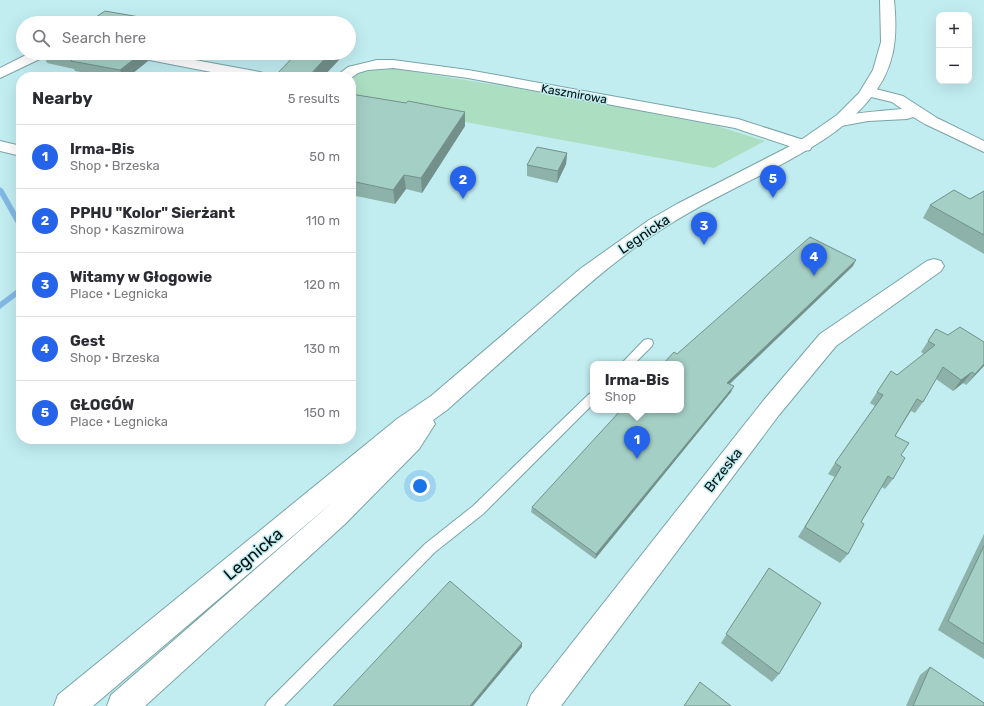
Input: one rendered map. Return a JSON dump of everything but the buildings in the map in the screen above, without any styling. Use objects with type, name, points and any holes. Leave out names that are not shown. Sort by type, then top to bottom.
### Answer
[{"type":"street","name":"Legnicka","points":[[70,706],[405,426],[439,404],[587,274],[656,224],[697,201],[804,146],[824,134],[841,120],[862,100],[868,92],[881,69],[887,54],[887,0]]},
{"type":"street","points":[[0,74],[27,60]]},
{"type":"street","points":[[171,60],[234,72]]},
{"type":"street","name":"Kaszmirowa","points":[[352,72],[359,68],[377,64],[393,64],[468,74],[738,124],[804,146]]},
{"type":"street","points":[[868,92],[887,106],[931,121]]},
{"type":"street","points":[[868,92],[897,99],[931,121],[984,147]]},
{"type":"street","points":[[841,120],[868,116],[907,114]]},
{"type":"street","points":[[0,146],[16,150]]},
{"type":"street","name":"Brzeska","points":[[542,706],[771,408],[828,340],[934,266]]},
{"type":"street","name":"Legnicka","points":[[122,706],[336,516],[410,442],[439,404]]},
{"type":"lane","points":[[630,361],[648,343]]},
{"type":"lane","points":[[273,706],[430,548],[478,510],[590,400]]},
{"type":"green space","points":[[370,69],[397,69],[559,95],[717,126],[765,141],[714,168],[356,102],[356,75]]},
{"type":"waterway","points":[[0,189],[16,218]]},
{"type":"waterway","points":[[0,306],[16,293]]},
{"type":"place","name":"GŁOGÓW","points":[[773,198]]},
{"type":"place","name":"PPHU \"Kolor\" Sierżant","points":[[463,199]]},
{"type":"place","name":"Witamy w Głogowie","points":[[704,245]]},
{"type":"place","name":"Gest","points":[[814,276]]},
{"type":"place","name":"Irma-Bis","points":[[637,459]]}]
